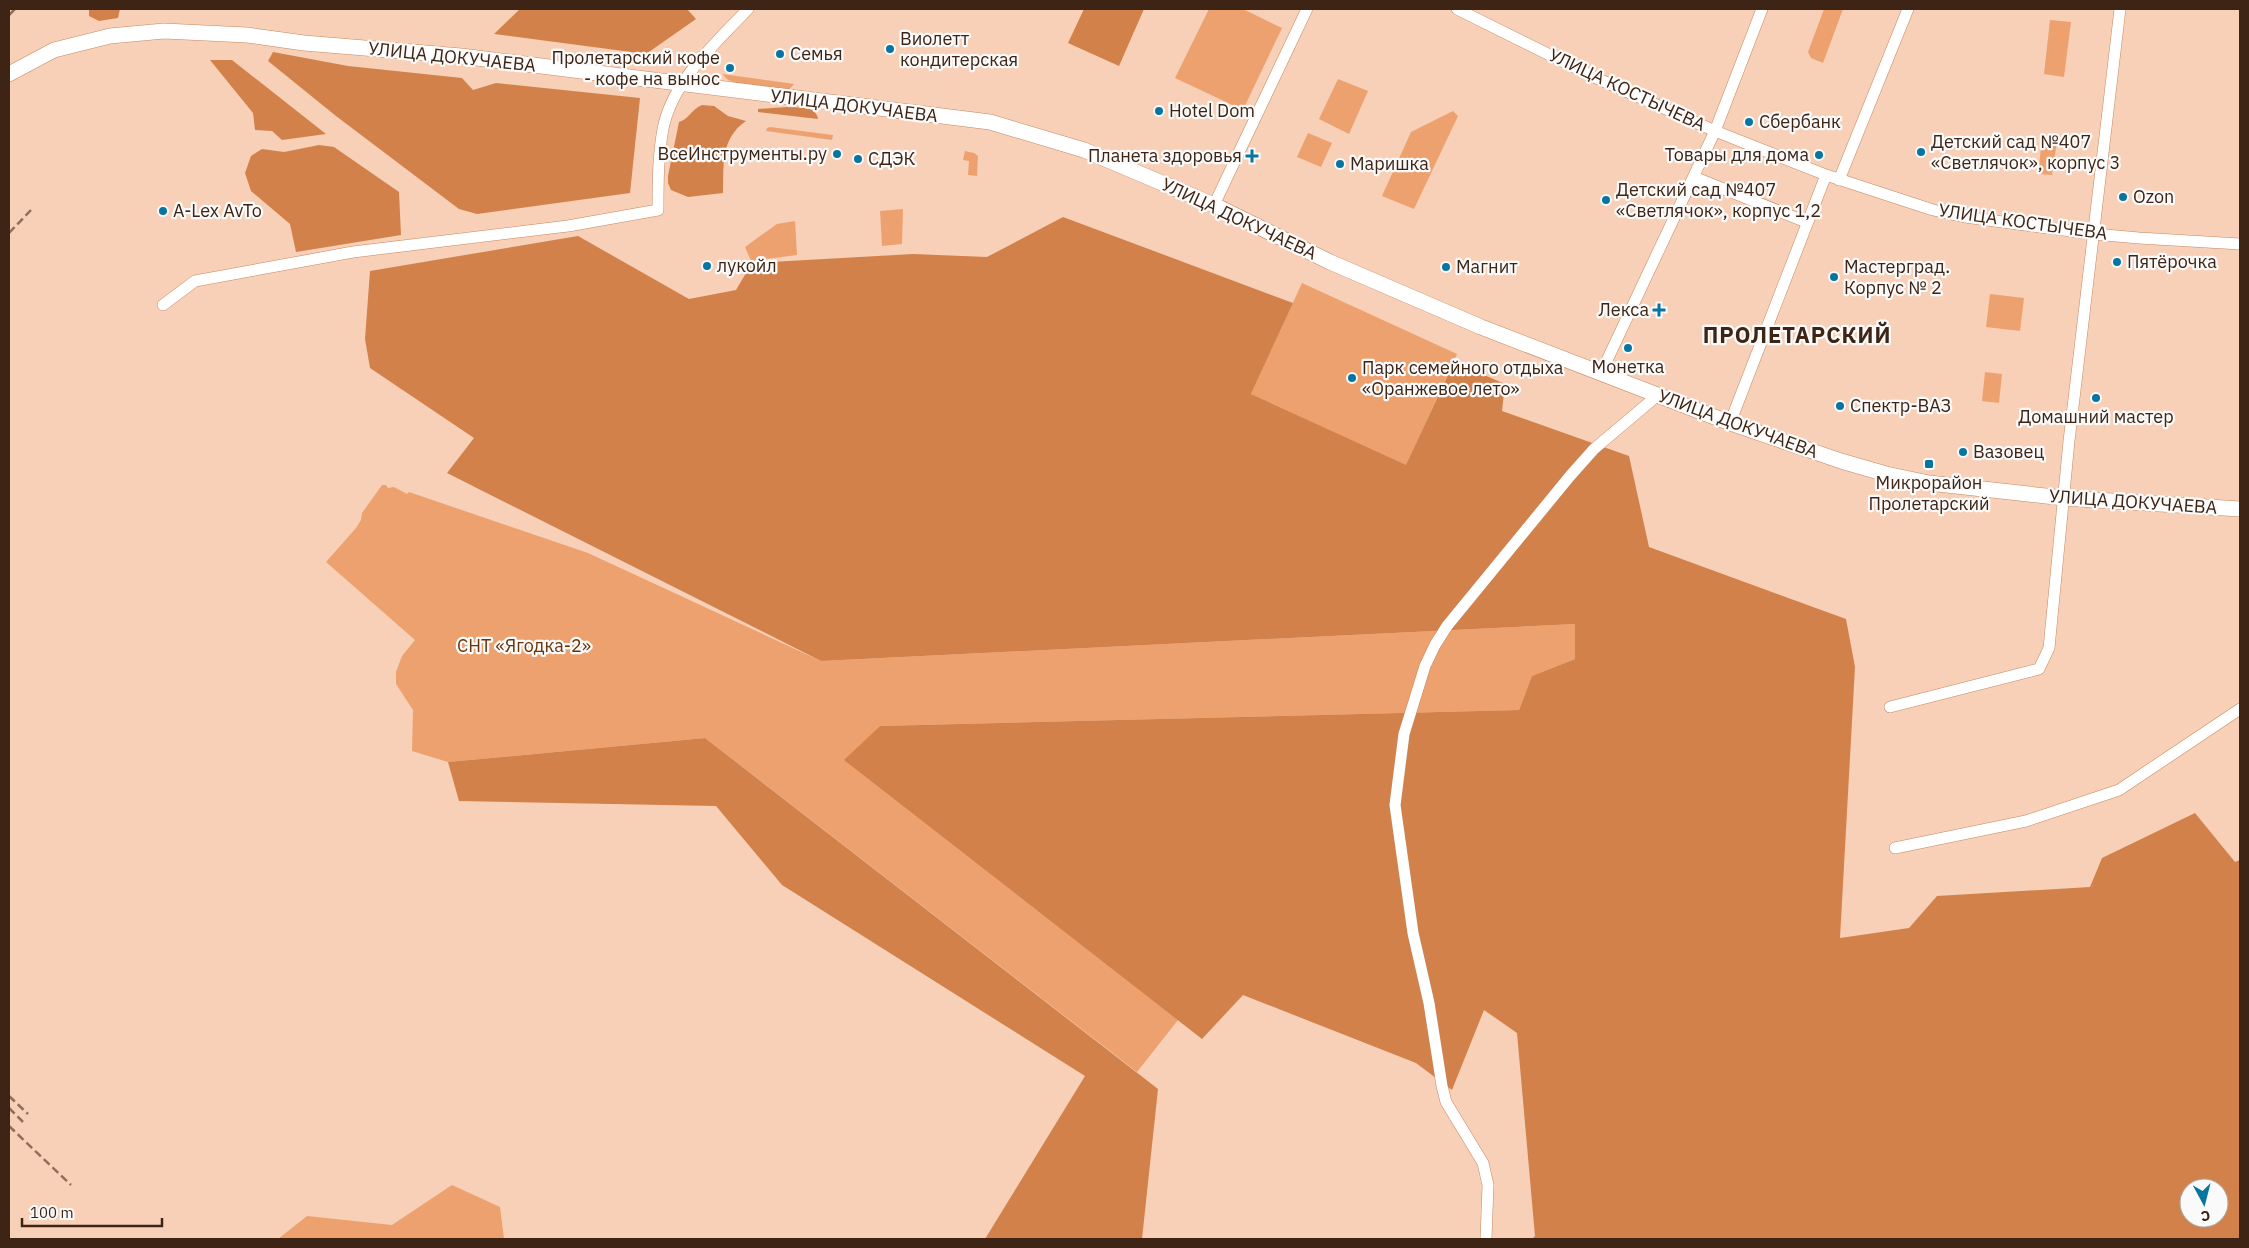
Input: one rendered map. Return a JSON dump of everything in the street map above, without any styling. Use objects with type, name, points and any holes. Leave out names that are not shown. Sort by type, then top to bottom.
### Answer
[{"type":"main road","name":"УЛИЦА ДОКУЧАЕВА","points":[[9,74],[36,57],[74,43],[110,36],[164,31],[256,35],[304,43],[461,56],[990,122],[1084,150],[1214,205],[1330,262],[1431,307],[1730,423],[1823,456],[1909,479],[2064,498],[2240,509]]},
{"type":"street","points":[[163,305],[195,281],[353,252],[568,226],[658,210],[658,175],[663,128],[670,107],[682,85],[696,66],[748,9]]},
{"type":"street","points":[[1214,205],[1307,9]]},
{"type":"street","name":"УЛИЦА КОСТЫЧЕВА","points":[[1457,9],[1594,77],[1715,131],[1839,180],[1954,215],[2094,234],[2240,244]]},
{"type":"street","points":[[1600,373],[1715,131],[1762,9]]},
{"type":"street","points":[[1839,180],[1908,9]]},
{"type":"street","points":[[1890,707],[2039,669],[2049,648],[2064,498],[2120,9]]},
{"type":"street","points":[[1730,423],[1806,222],[1826,175]]},
{"type":"street","points":[[1694,177],[1806,222]]},
{"type":"street","points":[[1486,1239],[1489,1211],[1488,1185],[1483,1163],[1446,1102],[1429,1004],[1413,933],[1395,805],[1404,734],[1425,666],[1447,626],[1594,449],[1658,395]]},
{"type":"street","points":[[1895,848],[2026,822],[2119,790],[2240,709]]},
{"type":"green space","points":[[1209,9],[1243,9],[1282,28],[1243,110],[1175,78]]},
{"type":"green space","points":[[1824,9],[1843,9],[1823,63],[1811,58],[1808,52]]},
{"type":"green space","points":[[2050,20],[2071,22],[2064,77],[2044,74]]},
{"type":"green space","points":[[722,74],[794,84],[789,90],[736,83],[728,80]]},
{"type":"green space","points":[[1338,79],[1368,91],[1349,134],[1319,119]]},
{"type":"green space","points":[[1453,111],[1458,116],[1414,209],[1382,196],[1411,132]]},
{"type":"green space","points":[[770,127],[833,135],[832,140],[766,131]]},
{"type":"green space","points":[[1308,133],[1332,143],[1321,167],[1297,157]]},
{"type":"green space","points":[[2042,139],[2057,141],[2052,175],[2038,174]]},
{"type":"green space","points":[[965,151],[978,156],[977,176],[968,175],[969,161],[963,160]]},
{"type":"green space","points":[[903,209],[902,244],[882,246],[880,211]]},
{"type":"green space","points":[[795,221],[797,255],[751,261],[745,247],[777,224]]},
{"type":"green space","name":"Парк семейного отдыха «Оранжевое лето»","points":[[1302,283],[1457,354],[1406,466],[1251,394]]},
{"type":"green space","points":[[1990,294],[2024,298],[2020,331],[1986,327]]},
{"type":"green space","points":[[1985,372],[2002,374],[1999,403],[1982,401]]},
{"type":"green space","name":"СНТ «Ягодка-2»","points":[[382,485],[386,485],[388,488],[394,487],[407,494],[409,492],[588,553],[821,661],[1575,624],[1575,659],[1532,676],[1519,710],[880,726],[845,760],[1178,1020],[1137,1072],[705,738],[448,762],[412,751],[413,710],[396,684],[396,672],[402,656],[415,640],[326,562],[356,528],[361,520],[362,513]]},
{"type":"green space","points":[[452,1185],[500,1207],[504,1239],[278,1239],[307,1216],[392,1225]]},
{"type":"shaded area","points":[[89,9],[120,9],[118,18],[99,21],[89,16]]},
{"type":"shaded area","points":[[520,9],[687,9],[696,19],[646,54],[494,34]]},
{"type":"shaded area","points":[[1084,9],[1144,9],[1119,66],[1068,43]]},
{"type":"shaded area","points":[[273,52],[348,66],[462,78],[473,90],[496,83],[640,98],[630,193],[477,214],[459,209],[336,116],[268,61]]},
{"type":"shaded area","points":[[210,60],[232,60],[326,134],[282,140],[272,131],[255,130],[253,113]]},
{"type":"shaded area","points":[[702,105],[714,106],[728,116],[746,121],[732,136],[725,153],[723,193],[688,197],[671,190],[668,176],[679,122]]},
{"type":"shaded area","points":[[787,107],[810,109],[814,111],[818,119],[758,112],[758,109]]},
{"type":"shaded area","points":[[319,145],[334,147],[399,192],[401,235],[296,252],[290,224],[251,191],[245,173],[251,156],[262,149],[284,152]]},
{"type":"shaded area","points":[[1063,217],[1293,303],[1251,394],[1406,465],[1454,362],[1505,384],[1502,411],[1629,456],[1649,547],[1846,619],[1855,667],[1840,938],[1909,928],[1937,896],[2090,887],[2102,858],[2195,813],[2235,862],[2240,860],[2240,1239],[1532,1239],[1535,1236],[1517,1033],[1484,1010],[1452,1090],[1416,1063],[1243,995],[1202,1039],[844,760],[880,726],[1519,710],[1532,676],[1575,659],[1575,624],[821,661],[447,473],[474,438],[370,368],[365,339],[370,271],[578,236],[689,299],[736,290],[752,263],[913,254],[987,257]]},
{"type":"shaded area","points":[[705,738],[1158,1089],[1142,1239],[985,1239],[1085,1076],[782,885],[716,806],[459,801],[448,762]]},
{"type":"railway","points":[[9,15],[15,9]]},
{"type":"railway","points":[[9,233],[31,210]]},
{"type":"railway","points":[[9,1096],[28,1114]]},
{"type":"railway","points":[[9,1108],[23,1122]]},
{"type":"railway","points":[[9,1126],[71,1185]]},
{"type":"place","name":"Виолетт кондитерская","points":[[890,49]]},
{"type":"place","name":"Семья","points":[[780,54]]},
{"type":"place","name":"Пролетарский кофе - кофе на вынос","points":[[730,68]]},
{"type":"place","name":"Hotel Dom","points":[[1159,111]]},
{"type":"place","name":"Сбербанк","points":[[1749,122]]},
{"type":"place","name":"Детский сад №407 «Светлячок», корпус 3","points":[[1921,152]]},
{"type":"place","name":"ВсеИнструменты.ру","points":[[837,154]]},
{"type":"place","name":"Товары для дома","points":[[1819,155]]},
{"type":"place","name":"Планета здоровья","points":[[1252,156]]},
{"type":"place","name":"СДЭК","points":[[858,159]]},
{"type":"place","name":"Маришка","points":[[1340,164]]},
{"type":"place","name":"Ozon","points":[[2123,197]]},
{"type":"place","name":"Детский сад №407 «Светлячок», корпус 1,2","points":[[1606,200]]},
{"type":"place","name":"A-Lex AvTo","points":[[163,211]]},
{"type":"place","name":"Пятёрочка","points":[[2117,262]]},
{"type":"place","name":"лукойл","points":[[707,266]]},
{"type":"place","name":"Магнит","points":[[1446,267]]},
{"type":"place","name":"Мастерград. Корпус № 2","points":[[1834,277]]},
{"type":"place","name":"Лекса","points":[[1659,310]]},
{"type":"place","name":"Монетка","points":[[1628,348]]},
{"type":"place","name":"Парк семейного отдыха «Оранжевое лето»","points":[[1352,378]]},
{"type":"place","name":"Домашний мастер","points":[[2096,398]]},
{"type":"place","name":"Спектр-ВАЗ","points":[[1840,406]]},
{"type":"place","name":"Вазовец","points":[[1963,452]]},
{"type":"place","name":"Микрорайон Пролетарский","points":[[1929,464]]},
{"type":"district","name":"ПРОЛЕТАРСКИЙ","points":[[1797,335]]}]
